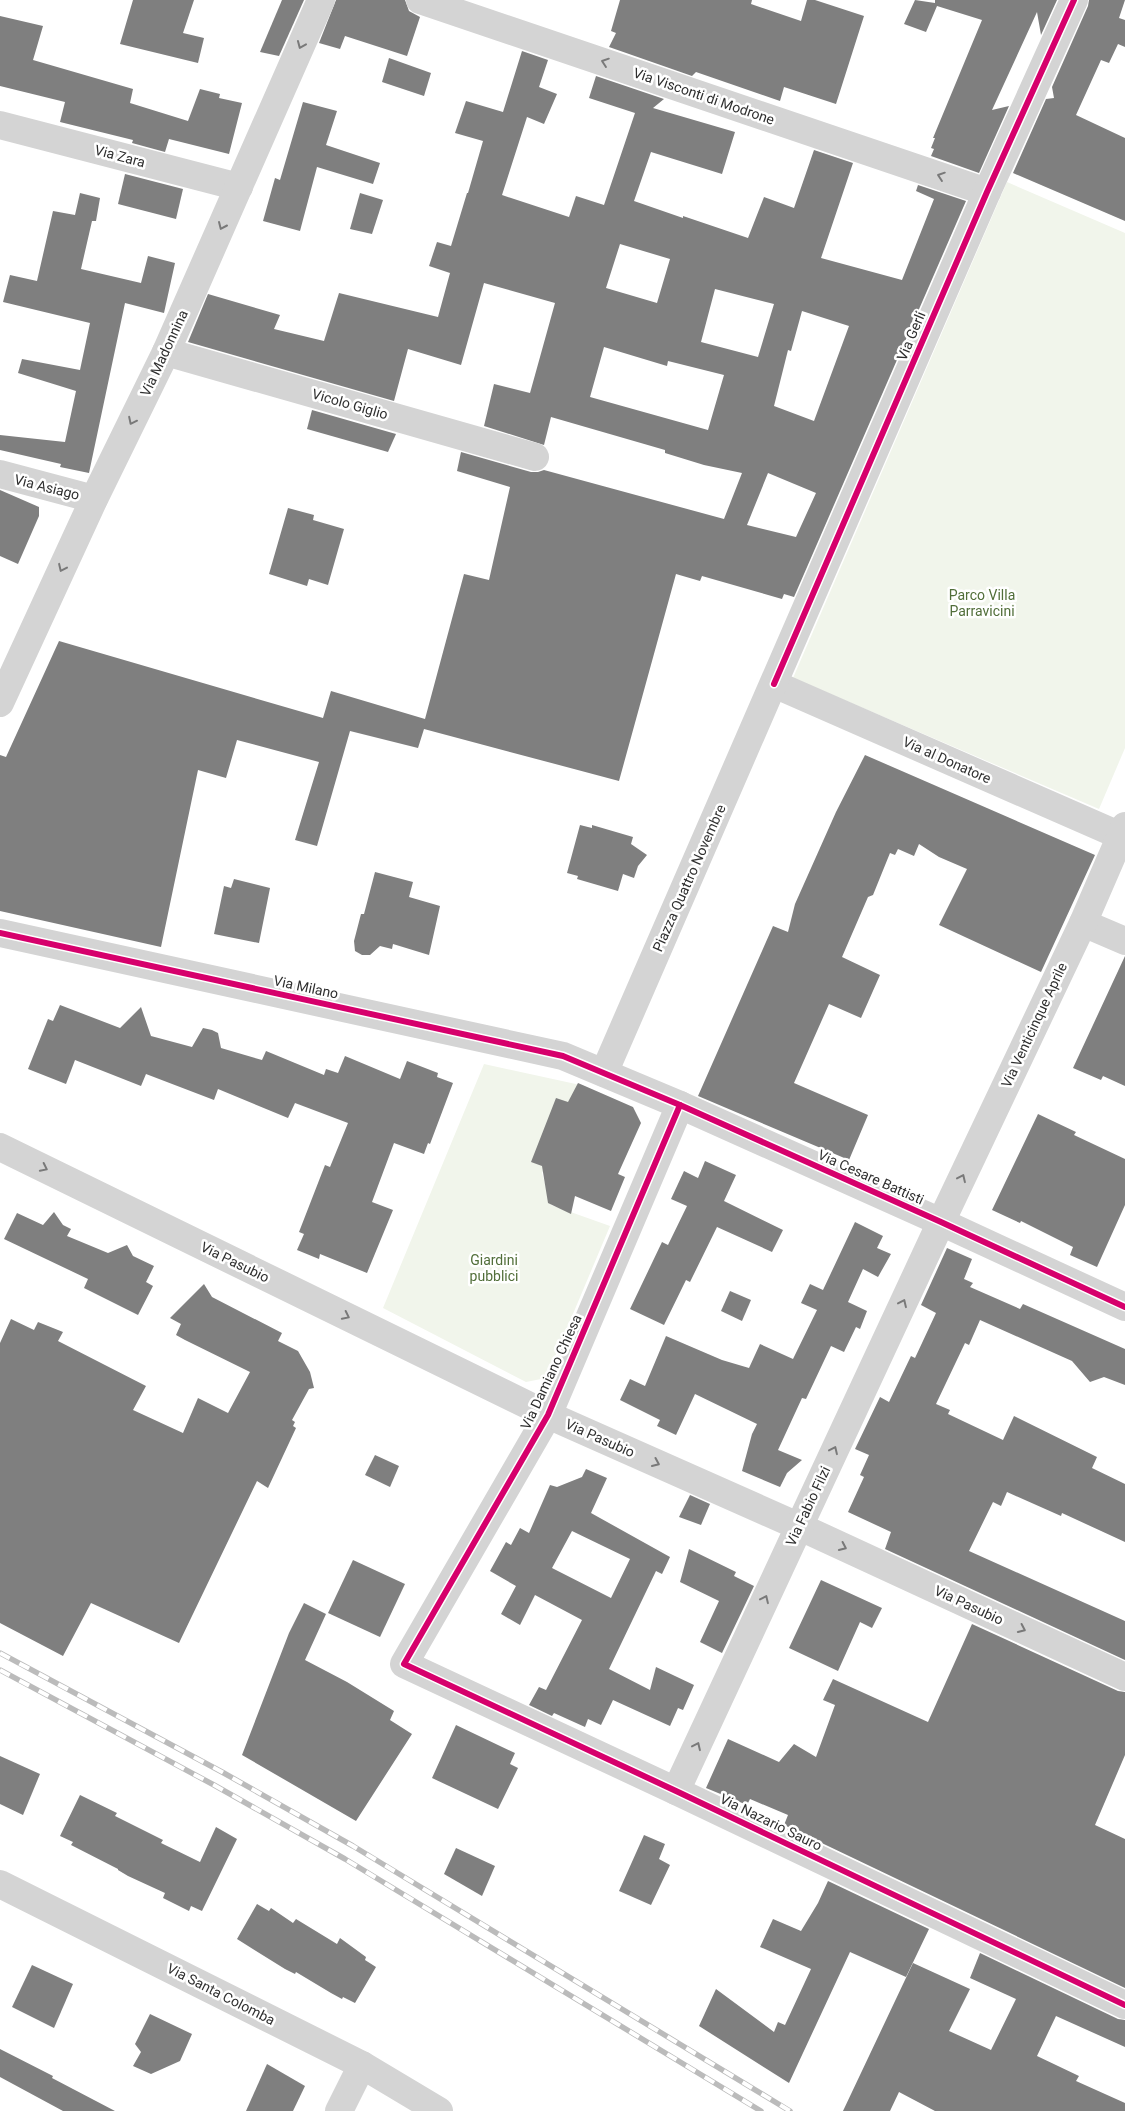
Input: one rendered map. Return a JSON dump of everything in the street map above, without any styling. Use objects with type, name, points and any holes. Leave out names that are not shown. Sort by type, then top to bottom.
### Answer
[{"type":"street","name":"Via Madonnina","points":[[0,703],[94,499],[166,352],[321,0]]},
{"type":"street","name":"Via Visconti di Modrone","points":[[420,0],[987,192]]},
{"type":"street","name":"Via Gerli","points":[[774,684],[987,192],[1074,0]]},
{"type":"street","name":"Via Zara","points":[[0,125],[239,187]]},
{"type":"street","name":"Vicolo Giglio","points":[[166,352],[535,457]]},
{"type":"street","name":"Via Asiago","points":[[0,474],[94,499]]},
{"type":"street","name":"Via al Donatore","points":[[774,684],[1123,831]]},
{"type":"street","name":"Piazza Quattro Novembre","points":[[604,1073],[774,684]]},
{"type":"street","name":"Via Venticinque Aprile","points":[[941,1222],[1083,923],[1123,831]]},
{"type":"street","points":[[1083,923],[1125,941]]},
{"type":"street","name":"Via Milano","points":[[0,934],[563,1056],[604,1073]]},
{"type":"street","name":"Via Cesare Battisti","points":[[604,1073],[941,1222],[1125,1307]]},
{"type":"street","name":"Via Damiano Chiesa","points":[[404,1664],[548,1415],[680,1105]]},
{"type":"street","name":"Via Pasubio","points":[[0,1147],[548,1415],[798,1526],[1125,1677]]},
{"type":"street","name":"Via Fabio Filzi","points":[[676,1791],[941,1222]]},
{"type":"street","name":"Via Nazario Sauro","points":[[404,1664],[1125,2005]]},
{"type":"street","name":"Via Santa Colomba","points":[[0,1884],[362,2065],[439,2111]]},
{"type":"street","points":[[339,2111],[362,2065]]},
{"type":"green space","name":"Parco Villa Parravicini","points":[[1007,182],[1125,233],[1125,748],[1099,809],[793,678]]},
{"type":"green space","name":"Giardini pubblici","points":[[484,1064],[585,1086],[542,1173],[551,1205],[610,1226],[546,1378],[526,1382],[383,1308]]},
{"type":"building","points":[[133,0],[194,0],[183,33],[204,38],[198,63],[120,44]]},
{"type":"building","points":[[282,0],[304,0],[279,56],[260,52]]},
{"type":"building","points":[[336,0],[405,0],[409,11],[420,17],[407,56],[345,36],[340,49],[319,43]]},
{"type":"building","points":[[620,0],[752,0],[751,4],[801,21],[807,0],[815,0],[864,16],[836,104],[784,87],[780,101],[696,72],[692,76],[609,47],[616,33],[611,31]]},
{"type":"building","points":[[915,0],[935,3],[935,0],[1057,0],[1041,35],[1037,12],[992,110],[1009,106],[979,173],[931,156],[934,149],[931,148],[935,138],[933,138],[982,20],[937,6],[926,32],[904,24]]},
{"type":"building","points":[[1089,0],[1125,0],[1119,18],[1125,20],[1125,47],[1118,44],[1109,63],[1101,60],[1076,115],[1125,138],[1125,221],[1013,173],[1046,99],[1054,98],[1052,87]]},
{"type":"building","points":[[0,16],[43,26],[33,60],[133,89],[130,103],[188,121],[200,89],[220,94],[219,98],[242,103],[229,154],[169,139],[165,152],[132,143],[133,140],[60,122],[65,102],[0,86]]},
{"type":"building","points":[[522,51],[548,60],[539,87],[557,94],[544,124],[527,117],[502,195],[569,217],[576,196],[604,205],[635,113],[589,98],[596,76],[664,99],[653,108],[735,132],[722,174],[651,152],[634,201],[683,218],[683,216],[748,238],[764,197],[794,208],[814,150],[853,163],[821,258],[902,280],[934,199],[916,191],[918,185],[966,201],[794,597],[784,594],[782,599],[702,576],[700,581],[676,574],[619,781],[424,729],[418,748],[350,731],[317,846],[295,840],[319,762],[237,740],[226,778],[198,770],[161,947],[0,911],[0,755],[6,757],[59,641],[323,718],[331,691],[425,719],[464,574],[489,580],[510,487],[457,471],[461,452],[531,472],[544,470],[724,519],[742,473],[704,465],[665,453],[665,450],[551,417],[544,445],[484,426],[494,384],[530,393],[555,303],[484,283],[461,365],[408,349],[394,401],[188,342],[208,294],[280,315],[274,329],[324,341],[339,293],[438,317],[450,273],[429,266],[437,242],[451,246],[483,141],[455,133],[466,101],[503,112]],"holes":[[[620,244],[670,259],[657,303],[606,288]],[[715,289],[774,304],[758,357],[701,342]],[[802,311],[849,326],[814,421],[774,406],[788,350],[791,351]],[[604,347],[667,366],[668,361],[724,375],[708,430],[590,397]],[[768,473],[816,493],[796,537],[747,525]]]},
{"type":"building","points":[[389,58],[431,73],[424,96],[382,82]]},
{"type":"building","points":[[303,102],[337,111],[326,145],[380,163],[373,184],[317,167],[300,231],[263,221],[275,178],[280,180]]},
{"type":"building","points":[[125,174],[183,189],[176,219],[118,204]]},
{"type":"building","points":[[80,193],[100,198],[96,221],[92,221],[81,269],[141,283],[148,256],[175,263],[164,313],[125,303],[89,473],[60,467],[61,464],[0,450],[0,435],[65,442],[76,391],[18,373],[22,359],[80,370],[90,323],[3,302],[10,275],[37,281],[53,211],[75,215]]},
{"type":"building","points":[[360,193],[383,200],[372,234],[350,229]]},
{"type":"building","points":[[312,410],[396,434],[388,452],[307,429]]},
{"type":"building","points":[[0,490],[39,507],[39,516],[18,564],[0,556]]},
{"type":"building","points":[[288,508],[314,515],[313,520],[344,529],[328,585],[309,579],[307,586],[269,574]]},
{"type":"building","points":[[865,755],[1095,855],[1041,972],[939,925],[967,869],[939,857],[919,844],[914,856],[898,849],[895,855],[890,853],[873,895],[868,897],[842,957],[880,975],[861,1018],[829,1004],[794,1083],[868,1115],[849,1160],[698,1096],[773,926],[788,932],[795,904],[836,812]]},
{"type":"building","points":[[580,825],[592,828],[592,825],[633,837],[631,844],[647,855],[638,866],[634,878],[623,874],[618,891],[577,879],[578,876],[567,873]]},
{"type":"building","points":[[375,872],[413,882],[409,897],[440,906],[429,955],[393,944],[392,949],[380,946],[370,955],[362,955],[355,951],[354,941],[361,914],[364,914]]},
{"type":"building","points":[[234,879],[270,888],[259,943],[214,934],[224,886],[231,888]]},
{"type":"building","points":[[1125,956],[1125,1086],[1103,1076],[1101,1080],[1073,1068]]},
{"type":"building","points":[[60,1005],[120,1028],[141,1007],[151,1036],[192,1047],[203,1028],[212,1030],[218,1033],[221,1048],[262,1060],[266,1051],[324,1075],[326,1069],[338,1073],[345,1056],[400,1079],[407,1061],[438,1073],[437,1077],[453,1083],[430,1144],[428,1143],[424,1154],[394,1143],[372,1202],[393,1210],[367,1273],[320,1254],[319,1259],[297,1250],[304,1234],[299,1232],[325,1165],[330,1167],[348,1123],[295,1103],[288,1118],[218,1089],[214,1100],[146,1074],[141,1086],[75,1060],[66,1084],[28,1069],[48,1019],[53,1021]]},
{"type":"building","points":[[578,1083],[633,1107],[641,1123],[618,1174],[625,1177],[611,1211],[575,1196],[571,1214],[548,1203],[542,1166],[531,1162],[556,1098],[568,1102]]},
{"type":"building","points":[[1038,1114],[1076,1132],[1074,1135],[1125,1159],[1125,1205],[1097,1267],[1070,1255],[1073,1247],[1021,1221],[1020,1223],[992,1210]]},
{"type":"building","points":[[705,1161],[736,1175],[724,1201],[783,1230],[772,1252],[717,1227],[690,1282],[686,1280],[664,1325],[630,1309],[662,1242],[668,1245],[687,1206],[671,1199],[684,1171],[698,1178]]},
{"type":"building","points":[[54,1212],[63,1225],[71,1229],[67,1236],[108,1253],[127,1245],[133,1256],[154,1266],[146,1282],[153,1286],[138,1315],[84,1288],[88,1279],[4,1239],[17,1213],[43,1225]]},
{"type":"building","points":[[855,1222],[883,1236],[877,1248],[891,1254],[878,1277],[863,1269],[848,1302],[867,1311],[860,1329],[856,1327],[844,1352],[831,1346],[806,1399],[802,1398],[778,1450],[802,1460],[787,1473],[780,1487],[742,1471],[752,1434],[757,1424],[695,1394],[676,1435],[657,1426],[660,1420],[620,1400],[630,1379],[645,1386],[666,1336],[722,1360],[749,1368],[760,1344],[793,1359],[817,1310],[801,1303],[810,1284],[823,1290]]},
{"type":"building","points":[[947,1248],[972,1259],[964,1279],[973,1283],[970,1287],[1020,1309],[1023,1304],[1125,1349],[1125,1385],[1104,1377],[1090,1382],[1072,1361],[980,1320],[969,1345],[965,1343],[936,1404],[950,1410],[948,1414],[1003,1440],[1014,1416],[1097,1457],[1092,1468],[1125,1484],[1125,1542],[1062,1513],[1061,1516],[1007,1492],[1001,1506],[993,1502],[969,1551],[1125,1621],[1125,1660],[885,1549],[891,1532],[848,1512],[864,1477],[860,1475],[869,1455],[855,1449],[880,1397],[889,1402],[911,1356],[915,1358],[936,1313],[921,1305]]},
{"type":"building","points":[[204,1284],[212,1297],[282,1333],[278,1341],[298,1351],[310,1372],[314,1388],[309,1389],[292,1420],[295,1422],[293,1426],[296,1428],[268,1488],[257,1481],[179,1643],[91,1603],[63,1656],[0,1623],[0,1343],[11,1319],[34,1330],[38,1322],[63,1332],[58,1341],[146,1386],[133,1410],[183,1433],[198,1398],[228,1413],[250,1372],[176,1335],[181,1324],[170,1318]]},
{"type":"building","points":[[730,1291],[751,1300],[742,1321],[721,1311]]},
{"type":"building","points":[[375,1455],[399,1466],[390,1487],[365,1475]]},
{"type":"building","points":[[586,1469],[607,1478],[591,1513],[670,1557],[662,1574],[656,1571],[609,1669],[650,1690],[656,1667],[694,1685],[683,1710],[678,1708],[670,1726],[613,1700],[601,1725],[588,1719],[585,1727],[554,1713],[552,1716],[529,1705],[539,1687],[546,1690],[582,1620],[535,1595],[520,1625],[501,1614],[516,1586],[490,1571],[506,1542],[511,1545],[520,1528],[529,1533],[550,1485],[557,1487],[582,1477]],"holes":[[[572,1531],[630,1559],[611,1598],[552,1568]]]},
{"type":"building","points":[[690,1495],[710,1504],[701,1525],[679,1517]]},
{"type":"building","points":[[689,1549],[736,1572],[734,1576],[754,1586],[722,1653],[700,1642],[719,1601],[680,1582]]},
{"type":"building","points":[[353,1560],[405,1584],[380,1637],[328,1613]]},
{"type":"building","points":[[821,1580],[882,1608],[872,1628],[860,1622],[838,1671],[789,1648]]},
{"type":"building","points":[[304,1603],[326,1614],[305,1660],[347,1682],[394,1711],[390,1720],[412,1734],[356,1821],[242,1755],[289,1633]]},
{"type":"building","points":[[972,1624],[1118,1691],[1125,1692],[1125,1755],[1095,1825],[1125,1839],[1125,1988],[784,1825],[788,1815],[750,1799],[747,1805],[706,1788],[728,1739],[779,1762],[794,1744],[816,1757],[835,1705],[823,1700],[833,1679],[928,1722]]},
{"type":"building","points":[[456,1725],[515,1753],[510,1764],[518,1768],[498,1809],[432,1778]]},
{"type":"building","points":[[0,1756],[40,1774],[23,1815],[0,1804]]},
{"type":"building","points":[[80,1795],[117,1813],[115,1816],[163,1840],[161,1843],[200,1862],[216,1827],[237,1839],[202,1911],[191,1906],[189,1911],[163,1898],[165,1893],[128,1876],[71,1845],[73,1842],[60,1836]]},
{"type":"building","points":[[644,1835],[665,1844],[659,1859],[670,1865],[651,1905],[619,1891]]},
{"type":"building","points":[[456,1848],[495,1866],[482,1896],[444,1874]]},
{"type":"building","points":[[828,1881],[929,1929],[906,1977],[850,1952],[789,2083],[699,2026],[716,1989],[774,2032],[778,2022],[785,2025],[811,1969],[760,1947],[773,1919],[801,1931],[818,1903]]},
{"type":"building","points":[[257,1904],[269,1911],[271,1908],[293,1923],[296,1919],[337,1944],[340,1938],[366,1957],[365,1960],[376,1967],[355,2003],[343,1997],[342,1999],[296,1972],[295,1974],[285,1969],[237,1939]]},
{"type":"building","points":[[980,1953],[1118,2019],[1125,2020],[1125,2047],[1056,2016],[1037,2056],[1079,2076],[1076,2081],[1125,2103],[1125,2111],[935,2111],[899,2092],[890,2111],[843,2111],[913,1963],[970,1989],[949,2031],[991,2050],[1016,1999],[970,1978]]},
{"type":"building","points":[[32,1965],[73,1984],[54,2028],[12,2007]]},
{"type":"building","points":[[150,2014],[192,2034],[180,2061],[151,2074],[133,2066],[141,2052],[135,2044]]},
{"type":"building","points":[[0,2049],[115,2111],[63,2111],[0,2077]]},
{"type":"building","points":[[267,2064],[305,2086],[293,2111],[246,2111]]},
{"type":"railway","points":[[0,1653],[222,1772],[353,1846],[790,2111]]},
{"type":"railway","points":[[0,1670],[214,1785],[345,1859],[761,2111]]},
{"type":"cycle path","points":[[774,684],[987,192],[1074,0]]},
{"type":"cycle path","points":[[0,933],[563,1056],[680,1105],[1125,1307]]},
{"type":"cycle path","points":[[680,1105],[548,1415],[404,1664],[1125,2005]]}]
